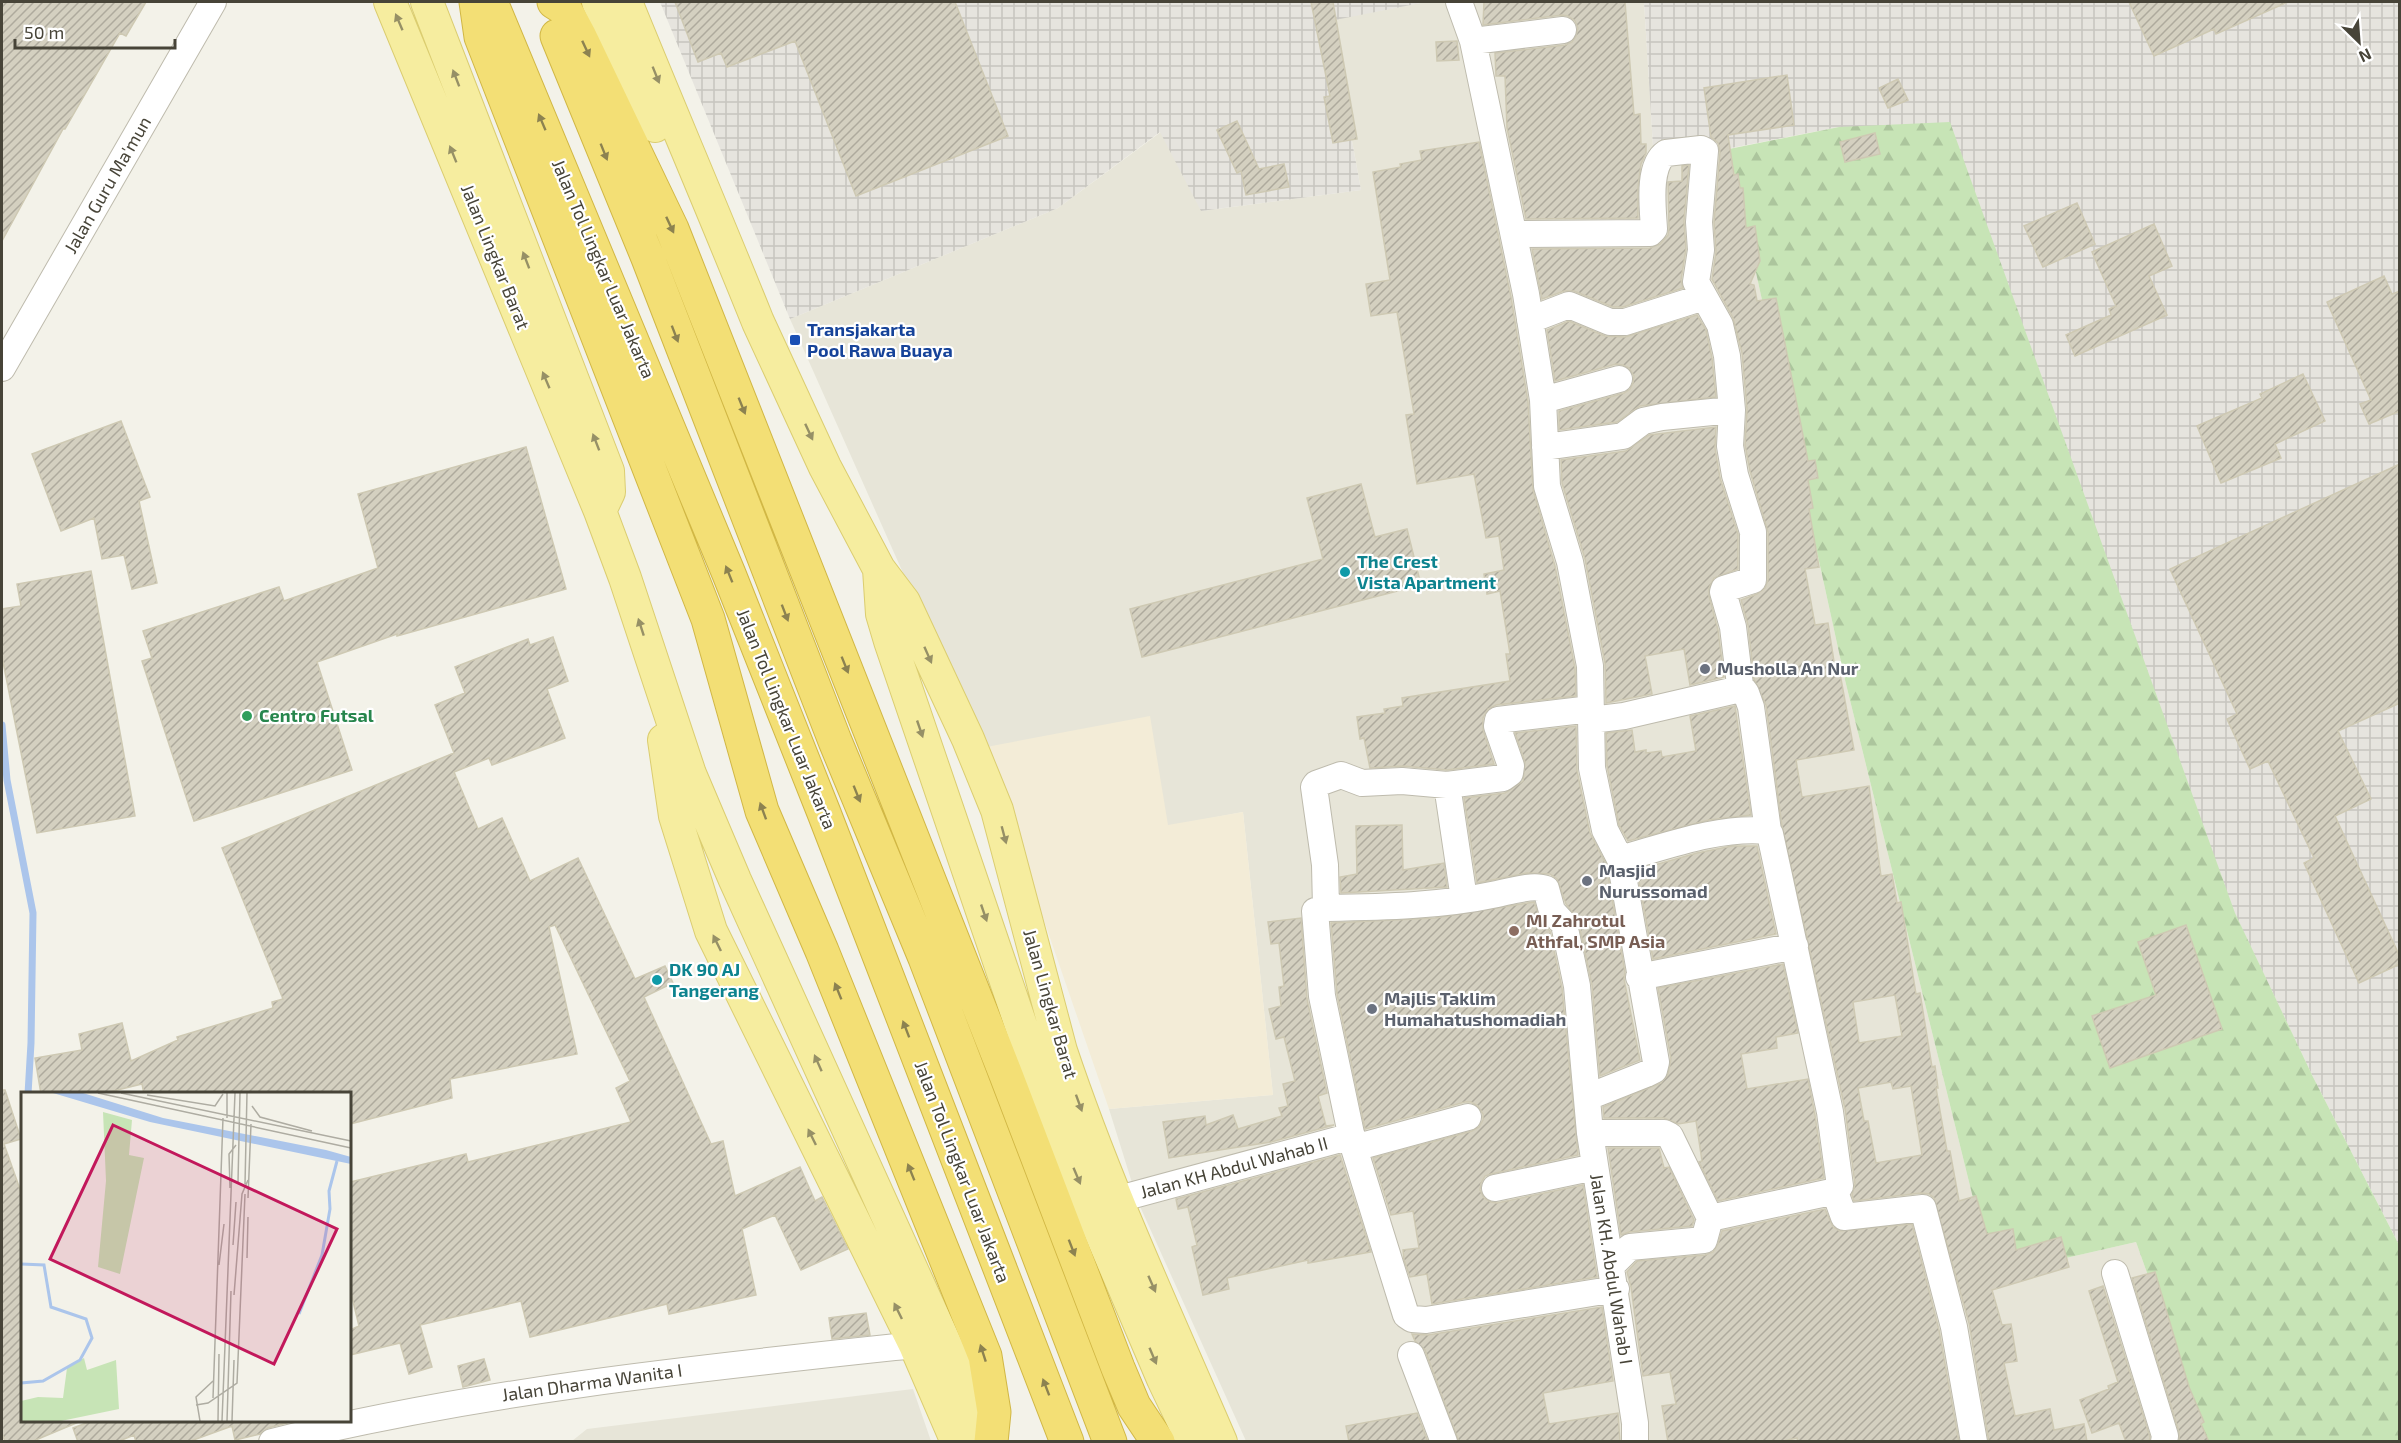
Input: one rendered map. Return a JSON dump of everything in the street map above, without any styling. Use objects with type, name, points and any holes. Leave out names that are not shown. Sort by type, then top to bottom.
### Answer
[{"type":"highway","points":[[476,2],[481,37],[708,619],[762,811],[822,951],[985,1356],[994,1412],[991,1438]]},
{"type":"highway","name":"Jalan Tol Lingkar Luar Jakarta","points":[[491,2],[729,574],[824,813],[1067,1442]]},
{"type":"highway","name":"Jalan Tol Lingkar Luar Jakarta","points":[[541,2],[648,258],[672,326],[843,762],[925,958],[1110,1442]]},
{"type":"highway","points":[[554,2],[565,9],[579,35],[672,229],[1006,1075],[1118,1368],[1134,1406],[1159,1441]]},
{"type":"main road","name":"Jalan Lingkar Barat","points":[[390,2],[603,504],[690,774],[740,890],[991,1438]]},
{"type":"main road","name":"Jalan Lingkar Barat","points":[[427,2],[608,471],[609,492],[603,504]]},
{"type":"main road","name":"Jalan Lingkar Barat","points":[[598,2],[720,269],[744,306],[756,316]]},
{"type":"main road","name":"Jalan Lingkar Barat","points":[[626,2],[717,224],[753,303],[756,316],[825,466],[879,569],[904,602],[968,739],[997,810],[1061,1051],[1115,1200],[1221,1442]]},
{"type":"main road","name":"Jalan Lingkar Barat","points":[[879,569],[882,614],[1056,1128],[1163,1379],[1193,1442]]},
{"type":"main road","name":"Jalan Lingkar Barat","points":[[659,683],[664,742],[675,816],[711,932],[915,1345],[957,1442]]},
{"type":"street","name":"Jalan Guru Ma'mun","points":[[2,368],[213,2]]},
{"type":"street","points":[[1459,2],[1473,41],[1530,320],[1543,400],[1547,486],[1570,562],[1590,666],[1594,779],[1605,830],[1620,859],[1656,1062],[1654,1070],[1588,1097]]},
{"type":"street","points":[[1473,41],[1563,30]]},
{"type":"street","points":[[1514,234],[1650,233],[1654,229],[1652,182],[1662,156],[1666,153],[1704,149],[1699,222],[1701,250],[1696,282],[1720,325],[1727,357],[1732,410],[1730,446],[1735,475],[1753,532],[1753,580],[1725,589],[1723,592],[1733,627],[1740,685],[1746,693],[1751,708],[1768,831],[1772,837],[1830,1112],[1840,1186],[1834,1191],[1710,1218]]},
{"type":"street","points":[[1530,320],[1569,305],[1610,322],[1625,322],[1704,297]]},
{"type":"street","points":[[1543,400],[1619,379]]},
{"type":"street","points":[[1545,447],[1623,436],[1643,421],[1662,417],[1732,410]]},
{"type":"street","points":[[1326,908],[1325,865],[1314,787],[1316,784],[1341,775],[1362,783],[1402,781],[1447,785],[1503,778],[1511,766],[1497,726],[1498,720],[1591,715],[1624,716],[1736,690],[1740,685]]},
{"type":"street","points":[[1447,785],[1464,899],[1407,906],[1326,908],[1315,911],[1322,996],[1353,1142],[1406,1315],[1412,1319],[1426,1320],[1614,1277],[1630,1247],[1704,1240],[1710,1218],[1670,1136],[1664,1133],[1590,1133]]},
{"type":"street","points":[[1620,859],[1709,836],[1768,831]]},
{"type":"street","name":"Jalan KH. Abdul Wahab I","points":[[1464,899],[1545,887],[1552,911],[1564,923],[1577,986],[1590,1133],[1614,1277],[1635,1423],[1635,1442]]},
{"type":"street","points":[[1640,977],[1795,946]]},
{"type":"street","name":"Jalan KH Abdul Wahab II","points":[[1115,1200],[1353,1142],[1468,1117]]},
{"type":"street","points":[[1495,1188],[1595,1167]]},
{"type":"street","points":[[1834,1191],[1844,1217],[1923,1208],[1952,1320],[1974,1442]]},
{"type":"street","points":[[2115,1273],[2165,1436],[2164,1442]]},
{"type":"street","name":"Jalan Dharma Wanita I","points":[[272,1442],[387,1415],[512,1394],[666,1372],[915,1345]]},
{"type":"street","points":[[1411,1355],[1444,1442]]},
{"type":"shaded area","points":[[660,2],[1426,2],[1330,21],[1361,190],[1201,211],[1160,132],[1058,208],[790,319]]},
{"type":"shaded area","points":[[1426,2],[1644,2],[1654,163],[1729,149],[1845,680],[1992,1275],[2136,1242],[2207,1441],[1246,1441],[1138,1202],[1109,1109],[1273,1095],[1243,812],[1168,826],[981,748],[790,319],[1058,208],[1161,132],[1202,211],[1361,190],[1330,20]]},
{"type":"shaded area","points":[[1644,2],[2399,2],[2399,1245],[1839,127],[1654,163]]},
{"type":"shaded area","points":[[1150,716],[1168,825],[1243,812],[1273,1095],[1109,1109],[997,784],[981,748]]},
{"type":"shaded area","points":[[913,1389],[931,1441],[572,1441],[587,1429]]},
{"type":"green space","points":[[1950,122],[2235,913],[2313,1077],[2399,1245],[2399,1441],[2207,1441],[2136,1242],[1992,1275],[1845,680],[1729,149],[1839,127]]},
{"type":"building","points":[[2,2],[146,2],[126,36],[120,33],[63,129],[2,241]]},
{"type":"building","points":[[675,2],[955,2],[1008,136],[856,196],[795,41],[727,67],[721,53],[698,62]]},
{"type":"building","points":[[1311,2],[1333,2],[1357,139],[1333,143],[1324,97],[1330,96]]},
{"type":"building","points":[[1484,2],[1625,2],[1634,115],[1640,114],[1641,144],[1646,144],[1638,187],[1638,218],[1526,219],[1507,128],[1505,76],[1496,76],[1495,53],[1565,45],[1572,42],[1578,28],[1575,21],[1562,15],[1483,25]]},
{"type":"building","points":[[2129,2],[2288,2],[2216,34],[2214,29],[2154,56]]},
{"type":"building","points":[[1457,41],[1459,60],[1437,61],[1436,42]]},
{"type":"building","points":[[1787,75],[1794,125],[1728,135],[1734,175],[1738,174],[1740,188],[1743,188],[1746,228],[1755,226],[1760,261],[1750,284],[1754,285],[1757,301],[1776,298],[1808,461],[1815,460],[1818,478],[1808,480],[1813,508],[1809,509],[1819,567],[1805,569],[1815,625],[1828,623],[1835,668],[1839,668],[1854,750],[1796,760],[1802,797],[1869,786],[1881,876],[1892,874],[1897,903],[1901,902],[1916,994],[1920,993],[1932,1067],[1935,1066],[1938,1088],[1936,1088],[1947,1151],[1950,1151],[1959,1201],[1976,1196],[1987,1234],[2013,1229],[2016,1250],[2061,1237],[2069,1267],[1992,1290],[2002,1325],[2011,1324],[2017,1361],[2004,1363],[2015,1416],[2050,1409],[2054,1430],[2084,1424],[2087,1442],[1989,1442],[1969,1323],[1934,1198],[1929,1194],[1921,1193],[1854,1201],[1852,1195],[1855,1184],[1845,1109],[1782,826],[1766,705],[1754,679],[1748,625],[1741,600],[1765,588],[1768,580],[1768,532],[1750,471],[1745,445],[1747,409],[1742,353],[1733,318],[1712,279],[1716,252],[1714,222],[1720,152],[1718,143],[1711,137],[1704,88]],"holes":[[[1895,995],[1902,1036],[1859,1043],[1853,1002]],[[1891,1082],[1893,1089],[1911,1086],[1922,1155],[1876,1163],[1868,1121],[1864,1121],[1858,1088]]]},
{"type":"building","points":[[1898,79],[1908,100],[1888,108],[1879,88]]},
{"type":"building","points":[[1237,121],[1259,169],[1284,164],[1289,187],[1246,195],[1241,171],[1237,173],[1217,130]]},
{"type":"building","points":[[1875,133],[1880,154],[1845,162],[1840,142]]},
{"type":"building","points":[[1479,142],[1511,297],[1528,402],[1533,490],[1555,566],[1575,668],[1576,696],[1496,705],[1488,709],[1483,718],[1483,730],[1494,764],[1447,770],[1403,766],[1370,768],[1364,738],[1360,739],[1357,717],[1385,713],[1384,709],[1403,706],[1402,698],[1510,681],[1506,654],[1510,654],[1500,591],[1487,594],[1484,574],[1504,570],[1499,536],[1486,538],[1474,474],[1417,484],[1406,415],[1414,414],[1397,312],[1371,316],[1366,284],[1390,280],[1373,172],[1401,167],[1400,164],[1422,160],[1420,151]]},
{"type":"building","points":[[1689,165],[1684,221],[1686,249],[1681,280],[1683,288],[1623,307],[1613,307],[1574,291],[1564,291],[1542,299],[1532,249],[1650,248],[1660,244],[1668,235],[1669,229],[1668,182],[1682,181],[1682,166]]},
{"type":"building","points":[[2077,203],[2095,244],[2043,267],[2024,226]]},
{"type":"building","points":[[2154,224],[2172,266],[2149,276],[2167,315],[2075,356],[2066,335],[2111,315],[2109,309],[2116,306],[2092,252]]},
{"type":"building","points":[[2384,276],[2392,294],[2400,291],[2400,411],[2369,424],[2360,404],[2371,400],[2327,302]]},
{"type":"building","points":[[1697,315],[1706,330],[1712,358],[1716,397],[1640,406],[1617,422],[1559,430],[1559,411],[1624,393],[1630,389],[1634,376],[1629,368],[1616,364],[1555,381],[1547,330],[1569,321],[1605,336],[1625,337]]},
{"type":"building","points":[[2303,374],[2325,421],[2275,444],[2281,458],[2221,483],[2197,426],[2262,398],[2260,394]]},
{"type":"building","points":[[121,421],[150,497],[139,501],[157,583],[132,589],[124,555],[102,559],[94,518],[61,531],[32,454]]},
{"type":"building","points":[[1716,427],[1715,448],[1720,478],[1738,534],[1738,569],[1714,578],[1709,588],[1718,630],[1724,677],[1690,685],[1684,649],[1645,656],[1652,694],[1606,703],[1605,663],[1585,559],[1562,483],[1561,460],[1626,451],[1649,435]]},
{"type":"building","points":[[526,447],[566,589],[397,636],[397,634],[317,662],[352,770],[194,821],[142,661],[152,658],[143,631],[279,587],[284,601],[378,568],[358,494]]},
{"type":"building","points":[[2400,464],[2400,703],[2338,731],[2371,799],[2335,816],[2400,957],[2400,964],[2359,983],[2304,863],[2314,858],[2268,761],[2250,769],[2227,719],[2237,714],[2170,569]]},
{"type":"building","name":"The Crest Vista Apartment","points":[[1361,484],[1375,537],[1407,529],[1421,585],[1142,657],[1130,609],[1323,559],[1307,498]]},
{"type":"building","points":[[91,571],[135,816],[37,833],[2,657],[2,609],[21,606],[17,584]]},
{"type":"building","points":[[553,637],[568,681],[547,689],[565,738],[492,765],[489,758],[454,772],[478,829],[502,818],[530,881],[578,858],[635,979],[665,966],[673,983],[644,997],[711,1144],[723,1141],[735,1196],[800,1167],[815,1201],[822,1197],[848,1249],[801,1270],[775,1215],[742,1229],[756,1295],[669,1314],[667,1304],[530,1337],[521,1301],[420,1325],[432,1367],[409,1374],[400,1343],[351,1355],[351,1330],[359,1326],[351,1293],[351,1182],[466,1154],[468,1162],[631,1122],[616,1088],[630,1081],[555,925],[549,927],[577,1054],[450,1079],[452,1098],[351,1124],[351,1092],[144,1092],[142,1084],[109,1092],[41,1092],[35,1058],[82,1050],[79,1034],[122,1023],[131,1061],[178,1040],[177,1037],[273,1008],[272,1002],[283,999],[222,848],[454,753],[435,705],[465,693],[455,667],[528,639],[530,645]]},
{"type":"building","points":[[1735,706],[1751,815],[1709,820],[1628,841],[1619,825],[1607,766],[1606,733],[1632,730],[1635,752],[1661,751],[1662,757],[1696,751],[1690,716]]},
{"type":"building","points":[[1576,726],[1577,771],[1590,833],[1606,864],[1625,972],[1624,979],[1640,1060],[1600,1076],[1592,985],[1578,920],[1566,904],[1557,879],[1550,874],[1527,873],[1477,883],[1464,798],[1505,793],[1523,781],[1525,762],[1515,733]]},
{"type":"building","points":[[1402,825],[1403,870],[1444,863],[1447,887],[1341,893],[1340,877],[1357,874],[1356,826]]},
{"type":"building","points":[[1732,846],[1757,846],[1776,934],[1653,959],[1637,870]]},
{"type":"building","points":[[1534,902],[1541,921],[1550,931],[1562,988],[1578,1155],[1485,1176],[1480,1190],[1484,1198],[1497,1203],[1583,1185],[1597,1277],[1432,1304],[1427,1274],[1410,1277],[1404,1260],[1403,1250],[1419,1248],[1413,1211],[1391,1215],[1373,1158],[1472,1131],[1479,1127],[1483,1114],[1478,1106],[1465,1102],[1365,1129],[1337,994],[1331,923],[1435,918]]},
{"type":"building","points":[[1301,918],[1307,999],[1327,1093],[1318,1096],[1326,1126],[1334,1125],[1271,1142],[1169,1158],[1163,1122],[1205,1116],[1206,1125],[1233,1115],[1238,1129],[1282,1116],[1279,1108],[1288,1106],[1283,1084],[1295,1081],[1284,1037],[1276,1039],[1269,1009],[1281,1006],[1279,987],[1284,986],[1279,943],[1271,944],[1268,922]]},
{"type":"building","points":[[2186,925],[2222,1029],[2110,1068],[2092,1016],[2156,995],[2138,942]]},
{"type":"building","points":[[1783,964],[1798,1033],[1776,1037],[1777,1048],[1741,1054],[1747,1089],[1808,1079],[1824,1178],[1718,1201],[1699,1162],[1702,1161],[1696,1121],[1678,1124],[1664,1118],[1604,1118],[1603,1107],[1661,1083],[1668,1074],[1671,1059],[1658,988]]},
{"type":"building","points":[[2,1090],[5,1090],[21,1139],[4,1144],[21,1192],[21,1422],[79,1422],[31,1442],[5,1442],[2,1433]]},
{"type":"building","points":[[1608,1148],[1659,1148],[1664,1168],[1669,1167],[1694,1220],[1692,1226],[1629,1232],[1621,1235]]},
{"type":"building","points":[[1340,1155],[1371,1252],[1308,1263],[1308,1260],[1227,1278],[1229,1289],[1203,1295],[1192,1247],[1197,1245],[1188,1207],[1178,1209],[1176,1199]]},
{"type":"building","points":[[1825,1209],[1833,1227],[1840,1231],[1912,1224],[1939,1330],[1959,1442],[1798,1442],[1797,1438],[1779,1442],[1668,1442],[1662,1406],[1676,1404],[1670,1372],[1643,1376],[1627,1272],[1637,1261],[1705,1255],[1713,1252],[1722,1231]]},
{"type":"building","points":[[2155,1272],[2189,1387],[2204,1422],[2201,1424],[2209,1442],[2179,1442],[2179,1432],[2132,1278]]},
{"type":"building","points":[[2103,1286],[2150,1437],[2149,1442],[2126,1442],[2119,1423],[2092,1433],[2080,1400],[2109,1389],[2108,1386],[2118,1382],[2089,1291]]},
{"type":"building","points":[[1602,1307],[1613,1381],[1543,1393],[1549,1424],[1618,1413],[1620,1442],[1459,1442],[1425,1350],[1415,1341],[1412,1334],[1428,1335]]},
{"type":"building","points":[[866,1313],[870,1335],[832,1339],[829,1318]]},
{"type":"building","points":[[484,1359],[490,1380],[463,1387],[458,1366]]},
{"type":"building","points":[[1417,1413],[1428,1442],[1349,1442],[1346,1426]]},
{"type":"building","points":[[89,1422],[287,1422],[268,1428],[260,1434],[235,1440],[232,1426],[188,1442],[136,1442],[134,1435],[117,1442],[78,1442],[73,1428]]},
{"type":"waterway","points":[[2,725],[7,780],[33,913],[28,1092]]},
{"type":"place","name":"Transjakarta Pool Rawa Buaya","points":[[795,340]]},
{"type":"place","name":"The Crest Vista Apartment","points":[[1345,572]]},
{"type":"place","name":"Musholla An Nur","points":[[1705,669]]},
{"type":"place","name":"Centro Futsal","points":[[247,716]]},
{"type":"place","name":"Masjid Nurussomad","points":[[1587,881]]},
{"type":"place","name":"MI Zahrotul Athfal, SMP Asia","points":[[1514,931]]},
{"type":"place","name":"DK 90 AJ Tangerang","points":[[657,980]]},
{"type":"place","name":"Majlis Taklim Humahatushomadiah","points":[[1372,1009]]}]
